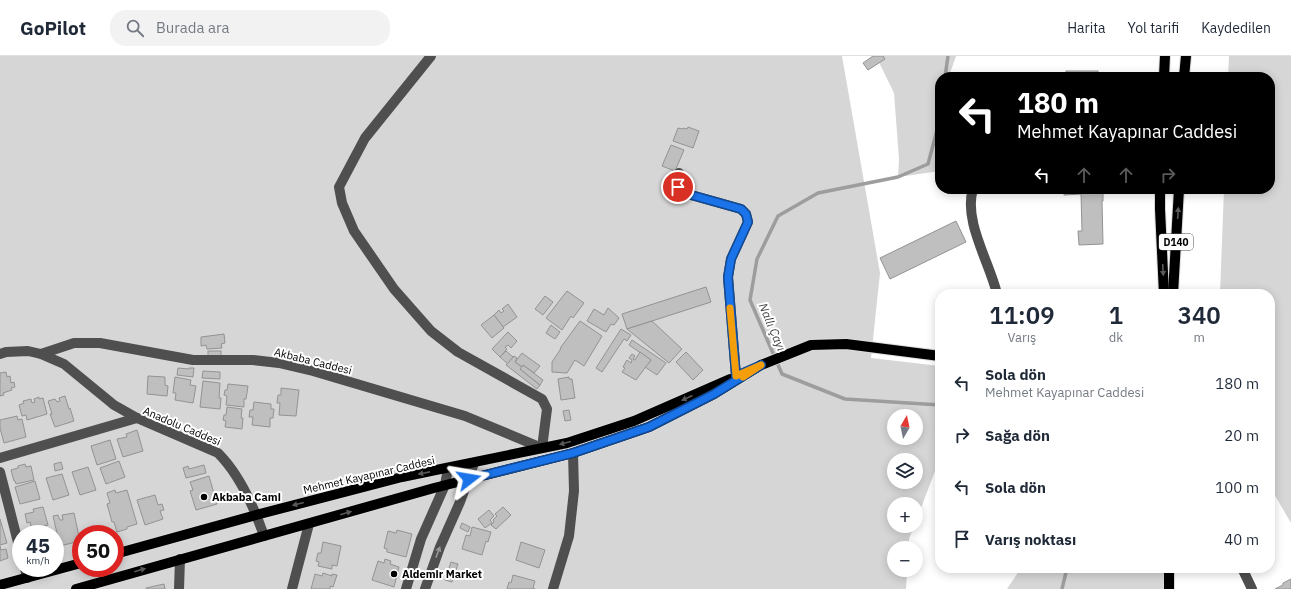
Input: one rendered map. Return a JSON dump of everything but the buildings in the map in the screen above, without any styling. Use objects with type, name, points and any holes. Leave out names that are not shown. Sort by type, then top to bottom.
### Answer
[{"type":"main road","points":[[1164,72],[1165,56]]},
{"type":"main road","points":[[1184,72],[1186,56]]},
{"type":"main road","name":"D140","points":[[1160,194],[1164,289]]},
{"type":"main road","name":"D140","points":[[1173,289],[1179,194]]},
{"type":"main road","points":[[76,589],[445,485],[573,453],[649,427],[714,394],[761,365],[811,345],[846,344],[935,355]]},
{"type":"main road","name":"Mehmet Kayapınar Caddesi","points":[[124,551],[256,514],[402,478],[567,443],[634,421],[761,365]]},
{"type":"main road","points":[[1169,573],[1169,589]]},
{"type":"main road","points":[[0,585],[17,577]]},
{"type":"street","points":[[431,56],[365,138],[339,187],[342,203],[354,232],[394,289],[431,331],[458,352],[542,399],[547,409],[542,448]]},
{"type":"street","points":[[679,173],[677,176],[678,187],[684,193],[741,209],[748,218],[746,226],[731,259],[728,277],[736,376]]},
{"type":"street","points":[[972,194],[970,204],[971,211],[979,243],[995,289]]},
{"type":"street","name":"Akbaba Caddesi","points":[[0,354],[6,352],[28,351],[41,354],[74,343],[100,343],[192,360],[253,360],[279,363],[313,371],[464,416],[542,448]]},
{"type":"street","points":[[41,354],[64,364],[114,405],[137,418]]},
{"type":"street","name":"Anadolu Caddesi","points":[[0,458],[137,418],[218,453],[226,461],[237,478],[256,514],[264,536]]},
{"type":"street","points":[[553,589],[569,536],[574,491],[573,453]]},
{"type":"street","points":[[425,589],[440,547],[469,479],[474,463]]},
{"type":"street","points":[[406,589],[422,540],[445,485],[448,468]]},
{"type":"street","points":[[0,472],[14,525]]},
{"type":"street","points":[[292,589],[309,524]]},
{"type":"street","points":[[179,589],[180,559]]},
{"type":"street","points":[[1244,573],[1252,589]]},
{"type":"shaded area","points":[[0,56],[842,56],[880,273],[871,358],[935,365],[935,471],[923,503],[923,497],[887,497],[887,533],[911,533],[909,541],[887,541],[887,577],[907,577],[906,589],[0,589]]},
{"type":"shaded area","points":[[876,56],[956,56],[950,72],[935,72],[935,172],[898,177],[899,159],[894,93]]},
{"type":"shaded area","points":[[1229,56],[1291,56],[1291,523],[1275,496],[1275,289],[1220,289],[1224,194],[1275,194],[1275,72],[1228,72]]},
{"type":"shaded area","points":[[1018,573],[1169,573],[1169,589],[1007,589]]},
{"type":"waterway","name":"Nallı Çayı","points":[[946,72],[948,56]]},
{"type":"waterway","name":"Nallı Çayı","points":[[935,138],[928,164],[898,177],[818,193],[778,216],[757,259],[750,300],[782,374],[845,399],[935,405]]},
{"type":"waterway","name":"Nallı Çayı","points":[[1062,589],[1066,573]]},
{"type":"slow traffic","points":[[730,308],[736,376],[761,365],[743,377]]},
{"type":"place","name":"Akbaba Cami","points":[[204,497]]},
{"type":"place","name":"Aldemir Market","points":[[394,574]]},
{"type":"route","points":[[469,479],[573,453],[649,427],[714,394],[761,365],[736,376],[728,277],[731,259],[748,222],[748,218],[741,209],[684,193],[678,187]]}]
